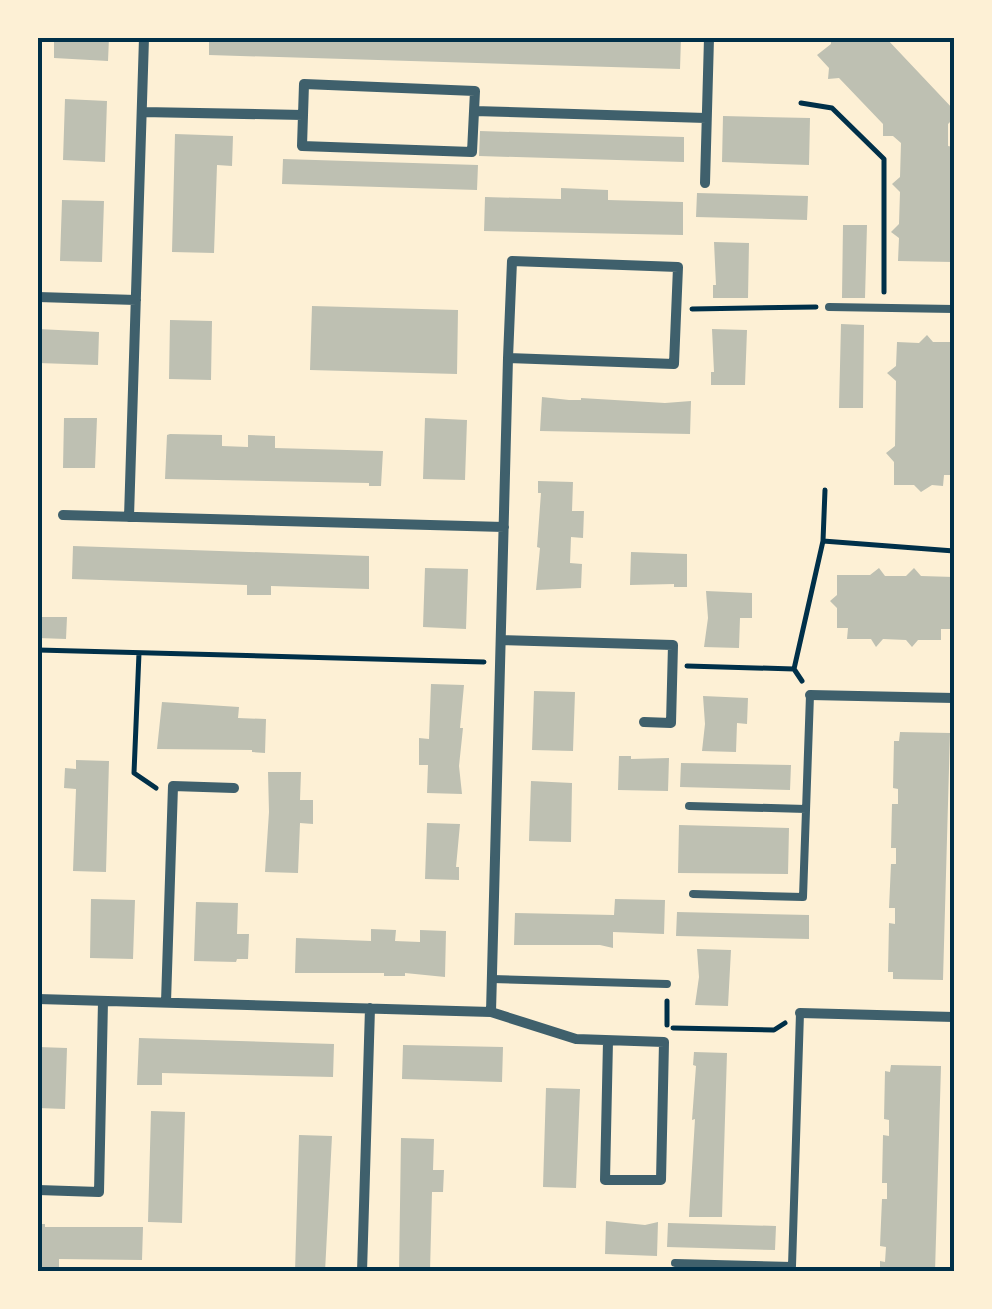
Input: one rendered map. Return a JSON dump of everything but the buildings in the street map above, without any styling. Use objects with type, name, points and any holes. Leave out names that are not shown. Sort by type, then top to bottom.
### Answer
[{"type":"street","points":[[129,517],[144,38]]},
{"type":"street","points":[[705,183],[708,38]]},
{"type":"street","points":[[304,84],[475,91],[472,152],[302,146],[303,115],[304,84]]},
{"type":"street","points":[[474,111],[706,118]]},
{"type":"street","points":[[142,112],[303,115]]},
{"type":"street","points":[[491,1012],[508,358],[512,261],[678,267],[674,364],[508,358]]},
{"type":"street","points":[[38,297],[136,300]]},
{"type":"street","points":[[63,515],[504,527]]},
{"type":"street","points":[[501,640],[674,646],[671,723],[644,722]]},
{"type":"street","points":[[810,695],[954,698]]},
{"type":"street","points":[[166,1002],[173,786],[234,788]]},
{"type":"street","points":[[38,999],[491,1012],[560,1035],[608,1042],[664,1042],[661,1180],[606,1180],[608,1042]]},
{"type":"street","points":[[38,1190],[99,1192],[104,1001]]},
{"type":"street","points":[[362,1272],[370,1008]]},
{"type":"street","points":[[800,1013],[954,1017]]},
{"type":"lane","points":[[829,307],[954,310]]},
{"type":"lane","points":[[693,894],[803,897],[810,695]]},
{"type":"lane","points":[[689,806],[806,809]]},
{"type":"lane","points":[[492,979],[667,984]]},
{"type":"lane","points":[[675,1263],[792,1266],[800,1013]]},
{"type":"path","points":[[801,103],[832,108],[884,159],[884,308]]},
{"type":"path","points":[[676,309],[829,307]]},
{"type":"path","points":[[810,695],[794,669],[823,541],[824,490]]},
{"type":"path","points":[[823,541],[954,551]]},
{"type":"path","points":[[38,650],[500,663]]},
{"type":"path","points":[[139,653],[134,772],[172,800]]},
{"type":"path","points":[[673,666],[794,669]]},
{"type":"path","points":[[667,984],[667,1028],[774,1030],[800,1013]]}]
